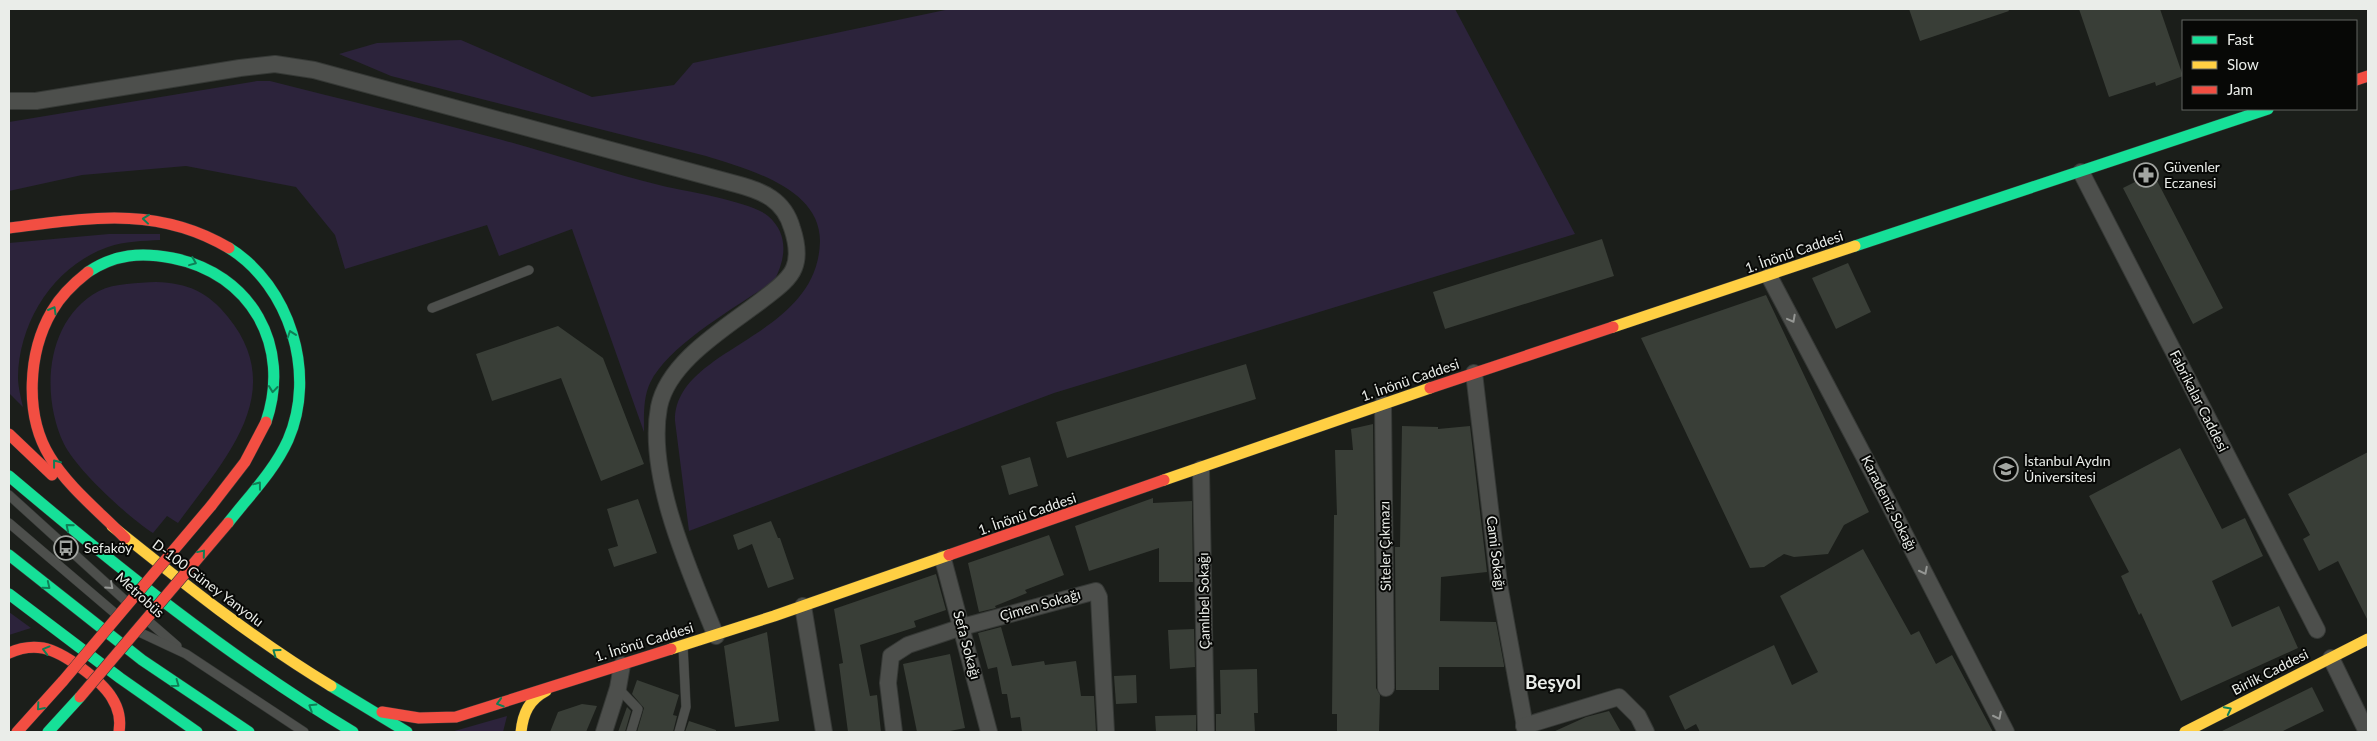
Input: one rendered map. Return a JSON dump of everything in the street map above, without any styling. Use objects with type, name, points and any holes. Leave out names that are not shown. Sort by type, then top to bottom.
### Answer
[{"type":"main road","name":"1. İnönü Caddesi","points":[[563,683],[716,636],[1474,373],[2265,110]]},
{"type":"main road","points":[[9,228],[120,217],[148,219],[178,225],[228,248],[254,267],[281,306],[298,355],[298,407],[289,436],[277,460],[228,523],[48,732]]},
{"type":"main road","points":[[17,732],[240,471],[258,439],[270,411],[274,384],[273,359],[266,333],[253,308],[242,291],[227,279],[208,268],[185,259],[153,254],[123,256],[91,269],[69,286],[56,304],[38,340],[33,398],[38,426],[45,448],[58,466],[125,538]]},
{"type":"main road","name":"D-100 Güney Yanyolu","points":[[9,434],[67,489],[197,595],[278,654],[407,732]]},
{"type":"main road","points":[[9,476],[173,612],[285,690],[353,732]]},
{"type":"main road","points":[[9,555],[142,660],[197,700],[249,732]]},
{"type":"main road","points":[[9,594],[120,678],[197,732]]},
{"type":"main road","name":"Birlik Caddesi","points":[[2185,732],[2368,639]]},
{"type":"main road","points":[[9,654],[34,648],[49,649],[64,658],[112,697],[119,712],[119,732]]},
{"type":"main road","points":[[367,709],[406,719],[436,720],[456,717],[563,683]]},
{"type":"main road","points":[[521,732],[526,708],[530,701],[563,683]]},
{"type":"street","points":[[9,101],[46,100],[275,64],[314,70],[736,184],[770,196],[788,214],[797,242],[794,269],[776,289],[714,335],[681,365],[668,384],[659,406],[658,441],[665,495],[681,549],[716,636]]},
{"type":"street","name":"Fabrikalar Caddesi","points":[[2081,172],[2317,630]]},
{"type":"street","name":"Karadeniz Sokağı","points":[[1769,276],[1888,500],[2006,732]]},
{"type":"street","name":"Cami Sokağı","points":[[1474,373],[1499,584],[1525,729]]},
{"type":"street","name":"Siteler Çıkmazı","points":[[1383,404],[1386,688]]},
{"type":"street","name":"Çamlıbel Sokağı","points":[[1201,469],[1206,732]]},
{"type":"street","name":"Sefa Sokağı","points":[[943,558],[989,732]]},
{"type":"street","name":"Çimen Sokağı","points":[[962,627],[1096,591],[1100,598],[1106,732]]},
{"type":"street","points":[[803,606],[824,732]]},
{"type":"street","points":[[894,732],[888,682],[891,656],[908,645],[962,627]]},
{"type":"street","points":[[2331,658],[2367,732]]},
{"type":"street","points":[[604,732],[618,688],[622,665]]},
{"type":"street","points":[[1525,729],[1619,697],[1638,716],[1646,732]]},
{"type":"lane","points":[[432,308],[529,270]]},
{"type":"lane","name":"Metrobüs","points":[[9,495],[186,654]]},
{"type":"lane","name":"Metrobüs","points":[[9,523],[132,628],[186,654],[304,732]]},
{"type":"lane","points":[[679,732],[686,707],[683,646]]},
{"type":"lane","points":[[618,688],[638,709],[631,732]]},
{"type":"shaded area","points":[[950,9],[1455,9],[1575,234],[1054,393],[689,531],[675,421],[681,396],[697,375],[720,357],[773,322],[796,300],[813,274],[820,241],[817,222],[808,207],[778,183],[741,167],[706,156],[391,76],[339,54],[377,43],[461,40],[592,97],[674,85],[693,63]]},
{"type":"shaded area","points":[[257,81],[270,81],[436,122],[663,186],[748,206],[768,216],[775,223],[779,231],[782,239],[783,256],[778,273],[774,281],[688,340],[659,368],[650,383],[646,395],[644,432],[572,229],[499,256],[487,225],[345,269],[335,235],[296,187],[186,166],[82,175],[9,191],[9,122]]},
{"type":"shaded area","points":[[109,234],[160,234],[160,240],[127,242],[108,247],[71,267],[56,282],[43,298],[25,336],[20,356],[18,377],[23,407],[9,393],[9,243]]},
{"type":"shaded area","points":[[156,282],[178,284],[197,290],[213,301],[228,317],[245,345],[253,373],[251,399],[243,425],[230,451],[178,523],[167,516],[153,533],[104,492],[70,454],[56,424],[52,403],[51,381],[53,359],[58,339],[68,320],[81,304],[105,288]]},
{"type":"shaded area","points":[[9,612],[31,628],[9,635]]},
{"type":"shaded area","points":[[507,716],[503,732],[451,732]]},
{"type":"building","points":[[1909,9],[2008,9],[2009,11],[1920,41]]},
{"type":"building","points":[[2079,9],[2160,9],[2182,76],[2156,86],[2155,82],[2109,97]]},
{"type":"building","points":[[2153,173],[2223,308],[2193,324],[2123,188]]},
{"type":"building","points":[[1602,239],[1614,276],[1445,329],[1433,292]]},
{"type":"building","points":[[1848,263],[1871,312],[1836,329],[1812,278]]},
{"type":"building","points":[[1766,295],[1869,512],[1844,525],[1828,554],[1794,557],[1784,554],[1764,567],[1750,568],[1641,338]]},
{"type":"building","points":[[558,326],[603,358],[644,464],[601,481],[561,378],[492,401],[476,354]]},
{"type":"building","points":[[1246,364],[1256,399],[1067,458],[1056,422]]},
{"type":"building","points":[[1373,424],[1376,688],[1380,695],[1379,732],[1337,732],[1337,714],[1332,714],[1334,515],[1337,515],[1335,450],[1353,450],[1351,429]]},
{"type":"building","points":[[1402,426],[1438,427],[1438,429],[1470,426],[1487,572],[1441,577],[1440,621],[1496,622],[1504,665],[1504,667],[1439,667],[1439,690],[1396,690],[1395,547],[1400,547]]},
{"type":"building","points":[[2180,448],[2222,529],[2245,518],[2263,556],[2212,581],[2232,627],[2279,606],[2298,648],[2181,701],[2141,613],[2139,615],[2121,576],[2129,572],[2089,496]]},
{"type":"building","points":[[2368,452],[2368,621],[2338,561],[2319,571],[2303,539],[2310,535],[2288,494]]},
{"type":"building","points":[[1030,457],[1038,486],[1009,495],[1001,466]]},
{"type":"building","points":[[1153,498],[1153,503],[1192,501],[1193,582],[1159,582],[1159,548],[1089,571],[1075,526]]},
{"type":"building","points":[[638,499],[657,553],[614,567],[608,549],[618,546],[607,509]]},
{"type":"building","points":[[771,521],[778,538],[780,538],[794,579],[768,588],[752,544],[738,550],[733,535]]},
{"type":"building","points":[[1049,535],[1064,575],[1025,590],[1027,593],[995,606],[996,608],[979,612],[968,563]]},
{"type":"building","points":[[1863,549],[1911,635],[1919,631],[1936,664],[1952,655],[1993,732],[1700,732],[1696,724],[1685,730],[1669,696],[1774,645],[1792,685],[1818,672],[1780,596]]},
{"type":"building","points":[[936,574],[946,610],[914,621],[916,627],[860,645],[870,696],[877,695],[881,732],[848,732],[839,664],[843,663],[834,609]]},
{"type":"building","points":[[1001,627],[1012,666],[1044,661],[1045,665],[1076,661],[1081,696],[1094,696],[1096,732],[1022,732],[1020,717],[1011,718],[1007,694],[1002,694],[997,667],[988,669],[978,633]]},
{"type":"building","points":[[1194,629],[1195,667],[1170,669],[1168,630]]},
{"type":"building","points":[[767,632],[779,721],[735,727],[724,646]]},
{"type":"building","points":[[950,654],[965,728],[945,732],[917,732],[903,664]]},
{"type":"building","points":[[1257,669],[1258,713],[1254,713],[1255,732],[1216,732],[1216,714],[1221,714],[1220,670]]},
{"type":"building","points":[[1136,675],[1137,703],[1116,704],[1114,676]]},
{"type":"building","points":[[637,680],[679,695],[673,715],[677,716],[673,732],[637,732],[644,708],[632,694]]},
{"type":"building","points":[[2312,687],[2324,711],[2281,732],[2220,732]]},
{"type":"building","points":[[582,704],[597,706],[586,732],[550,732],[558,712]]},
{"type":"building","points":[[627,707],[631,711],[625,732],[618,732]]},
{"type":"building","points":[[1609,711],[1621,732],[1553,732],[1586,717]]},
{"type":"building","points":[[1196,715],[1196,732],[1156,732],[1155,716]]},
{"type":"building","points":[[689,721],[716,730],[716,732],[685,732]]},
{"type":"traffic: fast","points":[[1855,246],[2265,110]]},
{"type":"traffic: fast","points":[[228,523],[276,462],[288,440],[296,414],[300,388],[298,360],[292,334],[282,308],[268,285],[250,264],[229,248]]},
{"type":"traffic: fast","points":[[88,272],[108,261],[118,258],[150,255],[172,258],[200,266],[224,279],[243,296],[258,317],[269,341],[273,366],[273,394],[266,422]]},
{"type":"traffic: fast","points":[[9,476],[176,611],[263,674],[353,732]]},
{"type":"traffic: fast","points":[[9,555],[142,660],[249,732]]},
{"type":"traffic: fast","points":[[9,594],[120,678],[197,732]]},
{"type":"traffic: fast","points":[[331,686],[407,732]]},
{"type":"traffic: fast","points":[[48,732],[80,697]]},
{"type":"traffic: slow","points":[[1613,327],[1855,246]]},
{"type":"traffic: slow","points":[[1164,480],[1430,388]]},
{"type":"traffic: slow","points":[[112,526],[246,630],[331,686]]},
{"type":"traffic: slow","points":[[671,649],[774,616],[949,555]]},
{"type":"traffic: slow","points":[[2185,732],[2368,639]]},
{"type":"traffic: slow","points":[[521,732],[525,713],[531,703],[546,691]]},
{"type":"traffic: jam","points":[[2357,80],[2368,76]]},
{"type":"traffic: jam","points":[[9,228],[94,219],[122,218],[149,220],[175,225],[202,234],[229,248]]},
{"type":"traffic: jam","points":[[88,272],[59,300],[44,327],[34,364],[33,403],[36,422],[50,457],[75,489],[125,538]]},
{"type":"traffic: jam","points":[[1430,388],[1613,327]]},
{"type":"traffic: jam","points":[[211,506],[245,462],[266,422]]},
{"type":"traffic: jam","points":[[9,434],[52,475]]},
{"type":"traffic: jam","points":[[949,555],[1164,480]]},
{"type":"traffic: jam","points":[[63,681],[211,506]]},
{"type":"traffic: jam","points":[[80,697],[228,523]]},
{"type":"traffic: jam","points":[[9,653],[26,648],[43,648],[61,655],[82,668],[112,698],[119,715],[119,732]]},
{"type":"traffic: jam","points":[[382,712],[419,718],[456,717],[671,649]]},
{"type":"traffic: jam","points":[[17,732],[63,681]]},
{"type":"place","name":"Güvenler Eczanesi","points":[[2146,175]]},
{"type":"place","name":"İstanbul Aydın Üniversitesi","points":[[2006,469]]},
{"type":"place","name":"Sefaköy","points":[[66,548]]},
{"type":"district","name":"Beşyol","points":[[1553,682]]}]
